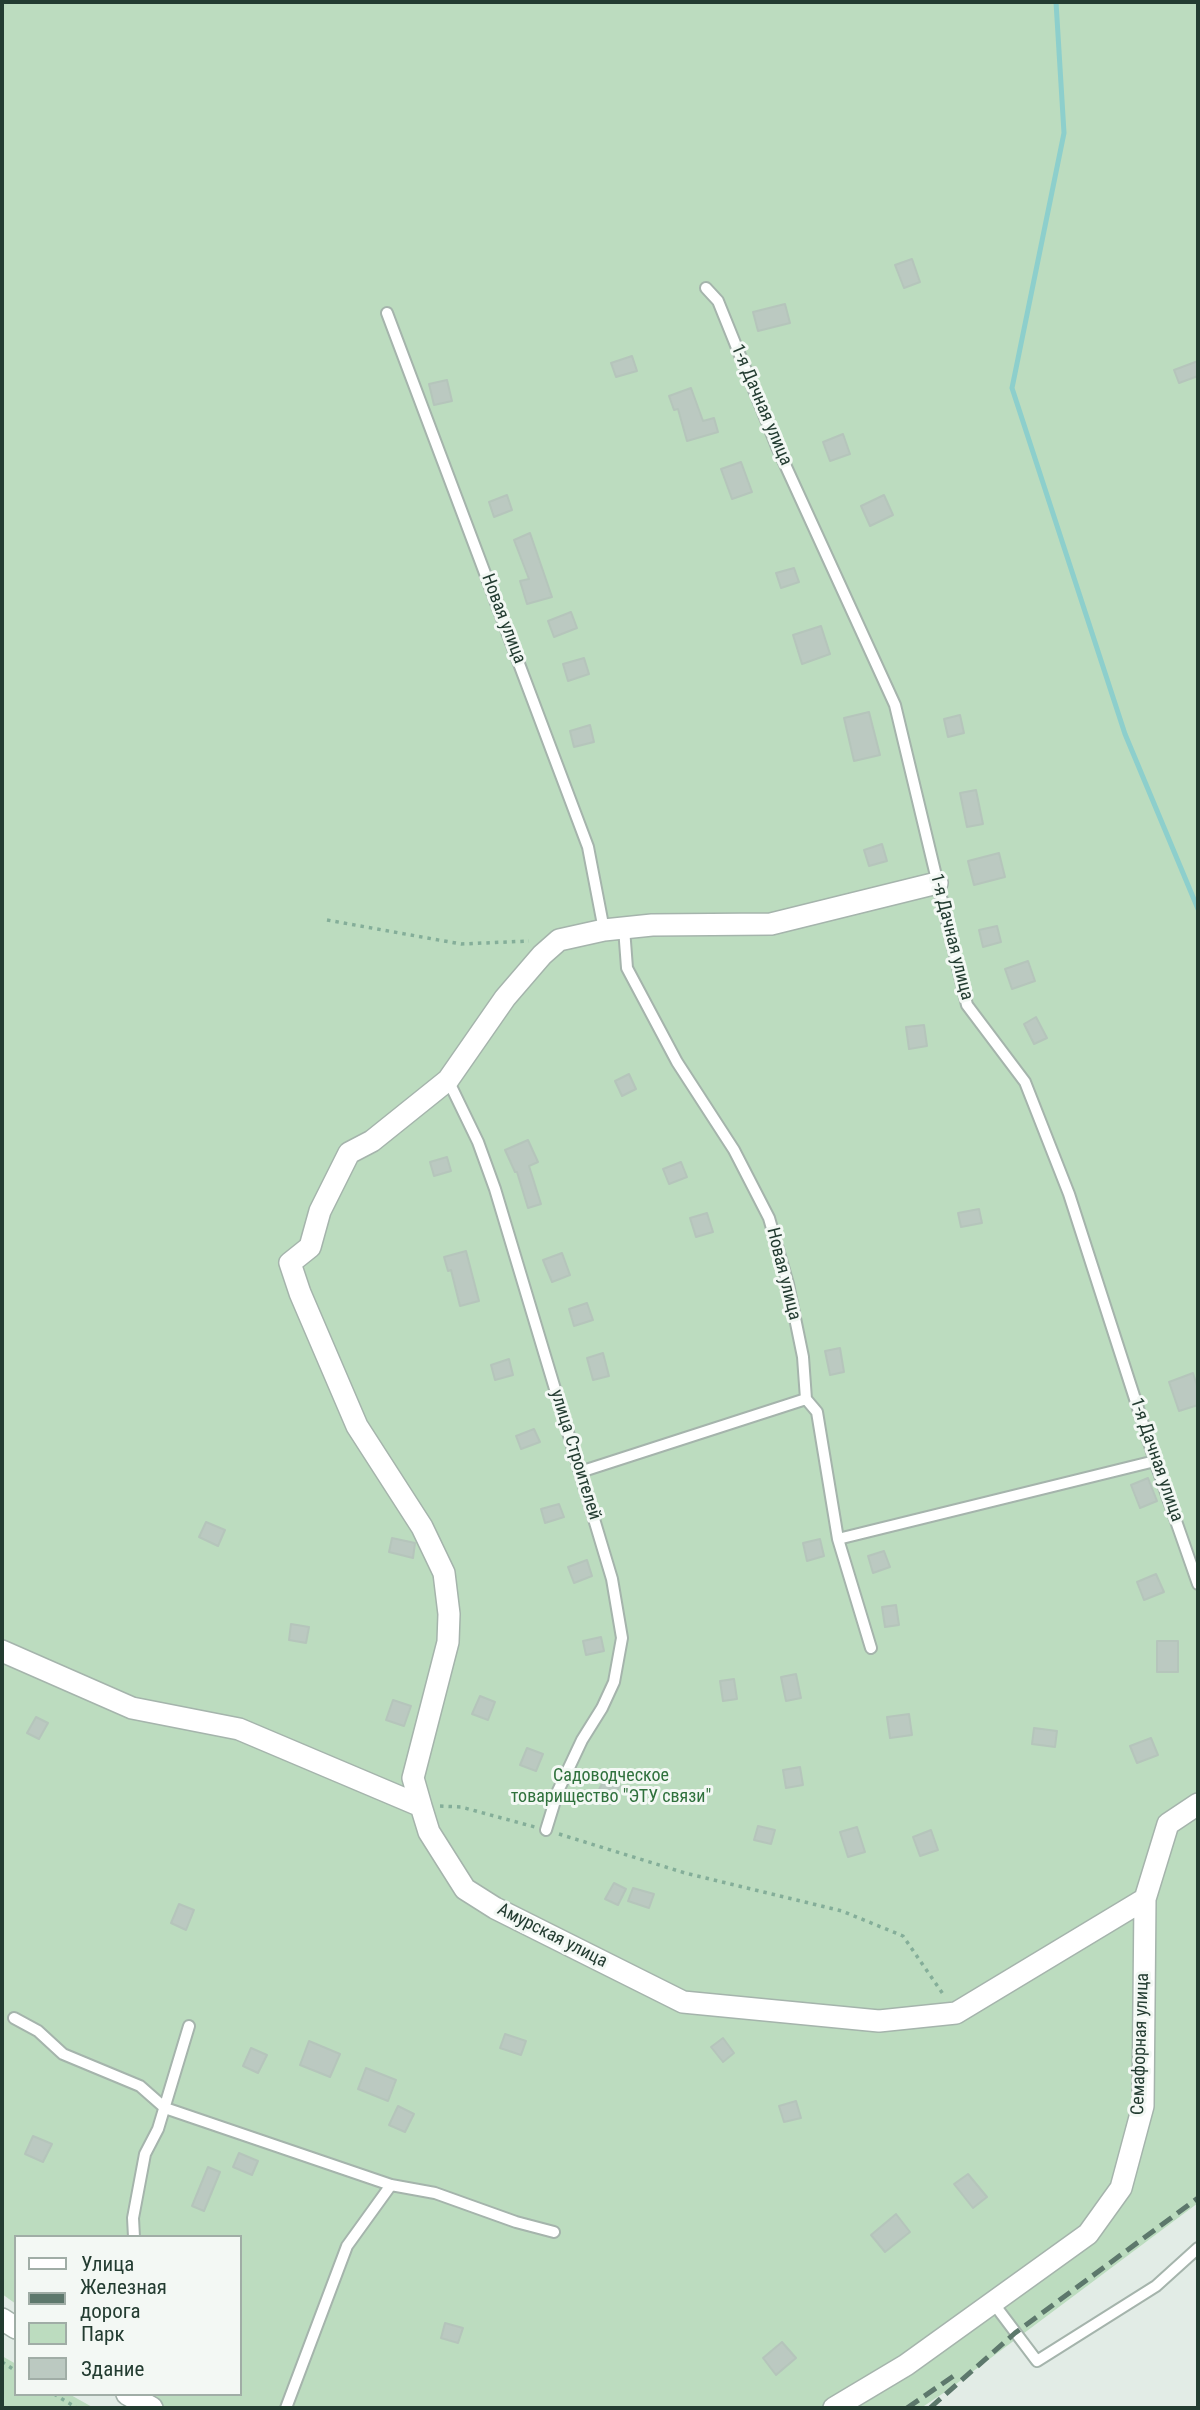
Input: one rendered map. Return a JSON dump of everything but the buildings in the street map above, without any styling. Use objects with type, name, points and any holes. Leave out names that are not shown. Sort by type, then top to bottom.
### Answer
[{"type":"street","points":[[447,1080],[505,998],[542,955],[559,940],[614,929],[652,925],[771,924],[937,883]]},
{"type":"street","name":"Амурская улица","points":[[447,1080],[372,1141],[349,1153],[320,1211],[310,1247],[290,1263],[300,1293],[357,1426],[422,1527],[444,1573],[449,1614],[448,1643],[413,1777],[429,1832],[465,1889],[495,1908],[683,2002],[878,2021],[956,2013],[1145,1899]]},
{"type":"street","points":[[2,1651],[132,1708],[239,1729],[421,1806]]},
{"type":"street","name":"Семафорная улица","points":[[834,2408],[906,2365],[1088,2234],[1121,2188],[1143,2106],[1145,1899],[1168,1824],[1198,1804]]},
{"type":"street","points":[[131,2396],[152,2408]]},
{"type":"lane","name":"1-я Дачная улица","points":[[706,288],[718,301],[777,447],[895,705],[967,1005],[1025,1082],[1069,1194],[1155,1461],[1198,1584]]},
{"type":"lane","name":"Новая улица","points":[[387,313],[588,848],[628,968],[677,1062],[734,1150],[769,1218],[788,1284],[803,1357],[806,1399],[817,1412],[838,1539],[871,1647]]},
{"type":"lane","name":"улица Строителей","points":[[447,1080],[478,1142],[495,1189],[612,1579],[622,1639],[614,1682],[558,1791],[546,1830]]},
{"type":"lane","points":[[580,1472],[806,1399]]},
{"type":"lane","points":[[838,1539],[1155,1461]]},
{"type":"lane","points":[[14,2018],[38,2031],[63,2054],[141,2086],[164,2108],[391,2185],[435,2193],[516,2222],[554,2232]]},
{"type":"lane","points":[[134,2235],[133,2218],[145,2154],[158,2129],[189,2026]]},
{"type":"lane","points":[[286,2408],[347,2246],[391,2185]]},
{"type":"lane","points":[[994,2304],[1037,2361],[1156,2286],[1198,2248]]},
{"type":"path","points":[[327,920],[461,944],[559,940]]},
{"type":"path","points":[[421,1806],[461,1807],[685,1873],[842,1911],[903,1936],[956,2013]]},
{"type":"path","points":[[57,2396],[77,2408]]},
{"type":"green space","name":"Садоводческое товарищество \"ЭТУ связи\"","points":[[2,2],[1198,2],[1198,2203],[921,2408],[138,2408],[118,2396],[242,2396],[242,2235],[14,2235],[14,2303],[2,2294]]},
{"type":"green space","points":[[2,2356],[14,2363],[14,2396],[73,2396],[94,2408],[2,2408]]},
{"type":"waterway","points":[[1056,2],[1064,133],[1012,388],[1125,734],[1198,909]]},
{"type":"railway","points":[[930,2408],[1015,2333],[1198,2198]]},
{"type":"railway","points":[[907,2408],[955,2375]]}]
